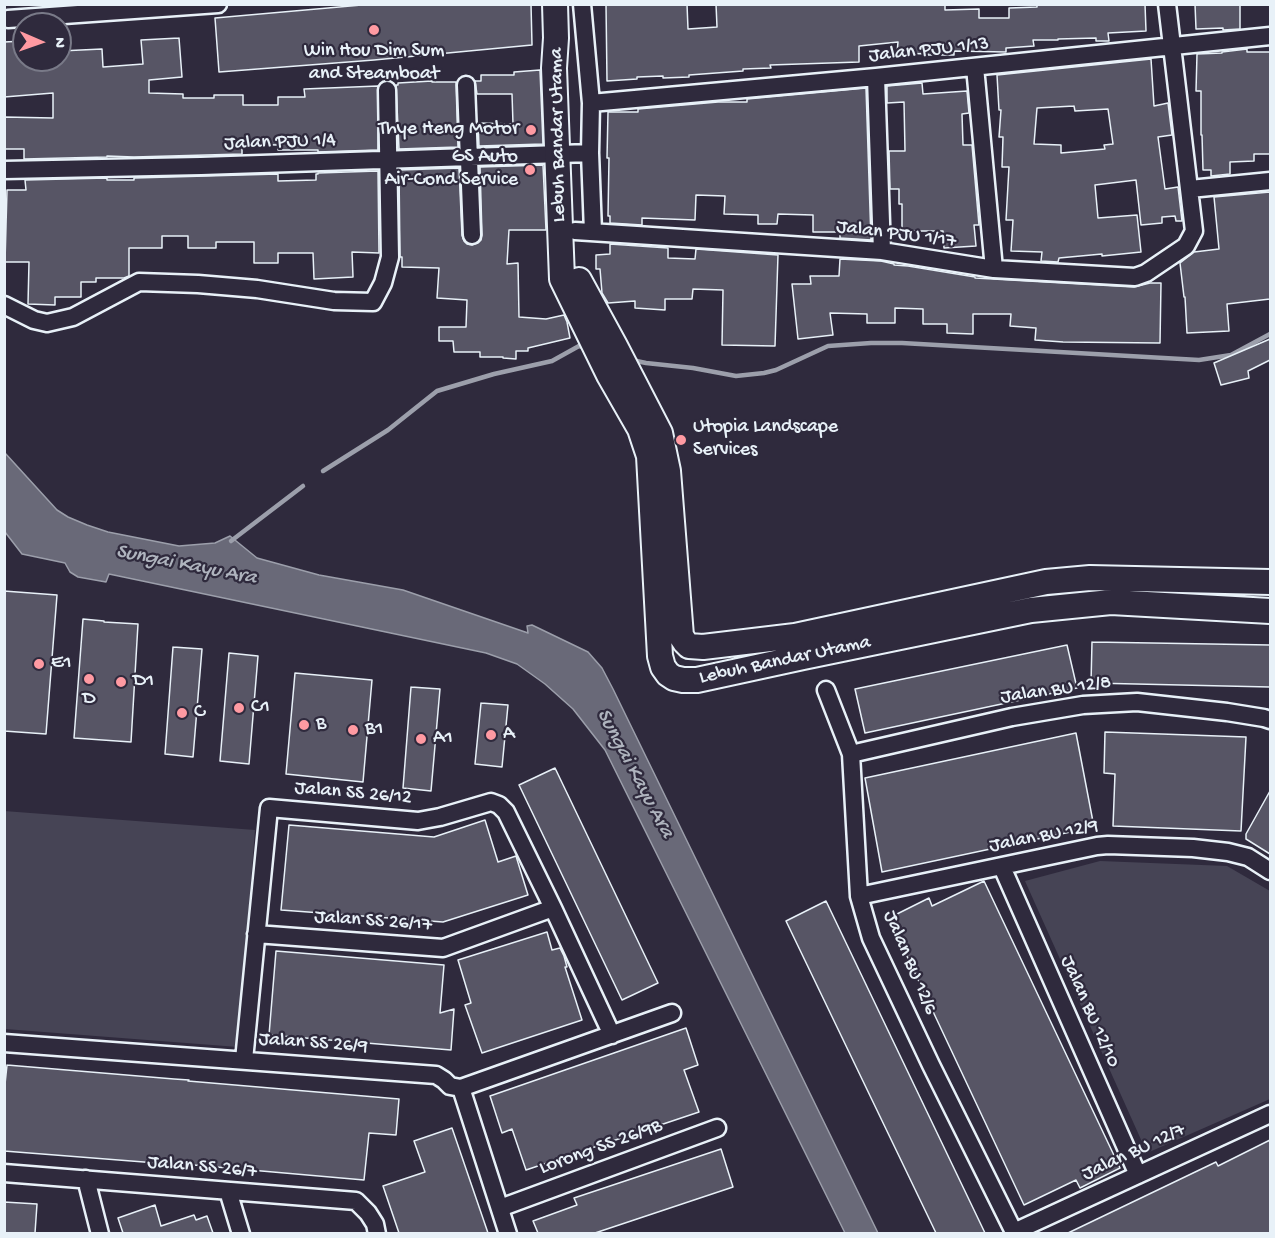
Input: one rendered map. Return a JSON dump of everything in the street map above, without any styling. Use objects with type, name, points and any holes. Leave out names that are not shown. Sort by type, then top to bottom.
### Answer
[{"type":"main road","name":"Lebuh Bandar Utama","points":[[555,4],[556,38],[568,58],[573,153],[584,232],[578,278],[584,306]]},
{"type":"main road","name":"Lebuh Bandar Utama","points":[[573,153],[562,279],[584,306],[604,344],[633,380],[660,433],[668,471],[662,515],[660,656],[663,667],[674,678],[697,680],[799,646],[1046,582],[1090,578],[1270,582]]},
{"type":"main road","name":"Lebuh Bandar Utama","points":[[604,344],[609,375],[640,429],[649,456],[662,515],[681,636],[689,646],[799,646],[1031,610],[1110,602],[1270,611]]},
{"type":"street","points":[[8,20],[89,9],[218,4]]},
{"type":"street","points":[[573,153],[591,103],[582,4]]},
{"type":"street","points":[[1167,4],[1190,189],[1270,181]]},
{"type":"street","name":"Jalan PJU 1/13","points":[[591,103],[876,77],[1270,36]]},
{"type":"street","points":[[975,67],[994,269]]},
{"type":"street","points":[[876,77],[882,251]]},
{"type":"street","points":[[466,85],[472,236]]},
{"type":"street","points":[[4,305],[34,320],[47,323],[73,317],[140,282],[257,289],[334,301],[373,302],[383,283],[390,257],[387,90]]},
{"type":"street","name":"Jalan PJU 1/4","points":[[4,170],[388,161],[573,153]]},
{"type":"street","name":"Jalan PJU 1/17","points":[[584,232],[882,251],[994,269],[1135,277],[1146,273],[1186,246],[1194,231],[1190,189]]},
{"type":"street","name":"Jalan BU 12/6","points":[[826,690],[851,754],[859,896],[871,938],[931,1065],[1015,1232]]},
{"type":"street","name":"Jalan BU 12/8","points":[[851,754],[1012,717],[1083,705],[1137,702],[1227,712],[1270,720]]},
{"type":"street","name":"Jalan SS 26/12","points":[[243,1060],[268,808],[418,821],[491,802],[499,805],[506,812],[612,1035]]},
{"type":"street","name":"Jalan BU 12/9","points":[[859,896],[1108,845],[1193,848],[1228,852],[1248,857],[1270,871]]},
{"type":"street","name":"Jalan BU 12/10","points":[[1002,867],[1138,1175]]},
{"type":"street","name":"Jalan SS 26/17","points":[[256,934],[443,948],[553,908]]},
{"type":"street","points":[[508,1233],[460,1088],[672,1013]]},
{"type":"street","name":"Jalan SS 26/9","points":[[4,1043],[436,1075],[450,1086],[460,1088]]},
{"type":"street","name":"Jalan BU 12/7","points":[[1015,1232],[1270,1114]]},
{"type":"street","name":"Lorong SS 26/9B","points":[[500,1208],[717,1128]]},
{"type":"street","name":"Jalan SS 26/7","points":[[4,1173],[356,1201],[368,1213],[375,1224],[377,1233]]},
{"type":"street","points":[[86,1179],[100,1233]]},
{"type":"street","points":[[228,1191],[241,1233]]},
{"type":"shaded area","points":[[4,811],[255,830],[238,1047],[5,1029]]},
{"type":"shaded area","points":[[1100,861],[1227,866],[1270,891],[1270,1099],[1147,1153],[1025,881]]},
{"type":"water","name":"Sungai Kayu Ara","points":[[5,453],[57,510],[87,525],[108,532],[179,546],[215,543],[230,536],[257,558],[319,575],[403,590],[528,633],[527,626],[532,625],[588,652],[602,668],[613,689],[878,1233],[845,1233],[605,750],[573,709],[545,684],[517,664],[486,653],[109,574],[106,582],[78,577],[70,572],[65,563],[22,554],[5,532]]},
{"type":"building","points":[[373,4],[531,4],[532,45],[219,72],[215,18]]},
{"type":"building","points":[[606,4],[687,4],[688,29],[717,27],[716,4],[945,4],[945,10],[979,9],[979,18],[1009,18],[1009,8],[1037,7],[1037,4],[1145,4],[1146,31],[1108,33],[1109,41],[1096,41],[1096,38],[1033,40],[1034,46],[1006,48],[1006,52],[954,51],[954,55],[897,53],[898,42],[859,46],[859,62],[770,65],[771,68],[743,69],[743,71],[689,75],[689,77],[637,77],[637,79],[607,81]]},
{"type":"building","points":[[1195,4],[1240,4],[1240,29],[1196,29]]},
{"type":"building","points":[[179,38],[182,77],[149,80],[149,93],[183,94],[183,98],[243,95],[243,105],[278,105],[278,97],[305,97],[304,89],[378,86],[378,150],[318,152],[318,150],[278,150],[278,145],[242,144],[242,154],[24,159],[24,149],[4,149],[4,117],[53,118],[53,93],[4,97],[4,42],[12,42],[12,72],[72,72],[72,50],[102,49],[103,67],[143,64],[141,40]]},
{"type":"building","points":[[1247,49],[1247,52],[1270,52],[1270,154],[1254,154],[1254,161],[1230,162],[1230,174],[1211,176],[1211,170],[1203,170],[1201,91],[1196,91],[1197,54]]},
{"type":"building","points":[[1151,59],[1154,106],[1168,103],[1172,135],[1158,137],[1165,189],[1178,187],[1182,221],[1176,221],[1175,216],[1162,217],[1162,223],[1141,225],[1136,180],[1095,185],[1098,218],[1137,215],[1141,252],[1059,258],[1058,262],[1041,261],[1042,252],[1011,251],[1013,220],[1006,220],[1009,167],[1002,167],[1003,137],[999,137],[1001,110],[999,110],[997,75]],"holes":[[[1074,106],[1075,111],[1108,109],[1113,144],[1104,145],[1105,149],[1061,153],[1061,145],[1034,144],[1037,108]]]},
{"type":"building","points":[[540,70],[543,144],[479,146],[478,123],[513,124],[512,94],[477,94],[475,81],[481,81],[481,75],[514,75],[514,72]]},
{"type":"building","points":[[432,81],[456,82],[458,147],[399,149],[396,85]]},
{"type":"building","points":[[922,83],[923,94],[967,91],[969,113],[962,114],[963,145],[972,145],[979,225],[974,225],[976,246],[944,248],[943,231],[902,231],[902,204],[899,204],[899,189],[890,189],[889,151],[905,151],[904,102],[887,103],[887,86]]},
{"type":"building","points":[[866,88],[871,240],[840,238],[840,232],[813,232],[813,215],[778,214],[777,224],[758,224],[758,215],[724,214],[725,196],[696,195],[695,220],[642,218],[642,225],[610,223],[610,216],[608,216],[608,112],[638,112],[638,109],[718,102],[747,102],[747,99]]},
{"type":"building","points":[[543,165],[546,230],[509,230],[507,264],[518,263],[519,317],[546,319],[564,315],[570,338],[528,348],[528,351],[516,351],[516,359],[480,357],[480,352],[454,352],[453,341],[439,341],[439,327],[466,327],[467,300],[437,298],[439,268],[402,267],[399,170],[459,168],[462,235],[467,244],[472,245],[481,240],[482,235],[480,167]]},
{"type":"building","points":[[378,171],[379,253],[352,252],[353,277],[314,279],[313,253],[278,253],[278,263],[254,263],[254,242],[216,242],[216,248],[188,248],[188,236],[162,236],[162,248],[129,248],[129,276],[96,278],[96,282],[81,282],[81,297],[55,297],[55,305],[28,304],[29,262],[5,262],[7,190],[26,190],[25,180],[107,178],[107,180],[134,180],[134,178],[278,174],[278,181],[316,180],[318,173]]},
{"type":"building","points":[[1270,192],[1270,299],[1227,304],[1229,331],[1187,333],[1180,263],[1194,252],[1219,249],[1214,197]]},
{"type":"building","points":[[610,244],[668,248],[668,258],[695,259],[696,249],[778,255],[775,346],[722,345],[723,290],[693,289],[692,299],[665,299],[665,310],[635,308],[635,301],[608,303],[602,293],[600,269],[596,269],[596,255],[610,254]]},
{"type":"building","points":[[840,259],[881,261],[975,278],[1134,287],[1161,283],[1160,343],[1035,340],[1036,328],[1010,326],[1011,314],[973,314],[973,334],[947,333],[947,324],[923,324],[923,309],[895,308],[895,323],[867,323],[867,314],[830,313],[833,335],[798,339],[792,284],[811,284],[810,276],[839,276]]},
{"type":"building","points":[[1270,339],[1270,360],[1248,371],[1249,378],[1221,385],[1214,363]]},
{"type":"building","points":[[4,591],[57,595],[46,734],[4,731]]},
{"type":"building","points":[[83,619],[138,624],[131,742],[74,738]]},
{"type":"building","points":[[1092,642],[1270,645],[1270,687],[1091,683]]},
{"type":"building","points":[[1067,645],[1077,688],[865,733],[855,689]]},
{"type":"building","name":"C","points":[[173,647],[202,649],[193,757],[165,754]]},
{"type":"building","name":"C1","points":[[229,653],[258,656],[249,764],[220,761]]},
{"type":"building","points":[[295,673],[372,680],[363,782],[286,774]]},
{"type":"building","name":"A1","points":[[411,687],[440,689],[431,791],[403,788]]},
{"type":"building","name":"A","points":[[481,703],[508,705],[502,767],[475,764]]},
{"type":"building","points":[[1105,732],[1246,737],[1241,831],[1113,826],[1115,774],[1104,773]]},
{"type":"building","points":[[1076,733],[1094,827],[882,872],[865,778]]},
{"type":"building","points":[[555,768],[658,983],[622,1000],[519,785]]},
{"type":"building","points":[[1270,791],[1270,854],[1246,839],[1246,834]]},
{"type":"building","points":[[485,820],[498,862],[516,856],[528,895],[443,922],[281,910],[289,825],[434,837]]},
{"type":"building","points":[[984,881],[1120,1168],[1080,1188],[1076,1180],[1024,1205],[889,918],[929,898],[932,906]]},
{"type":"building","points":[[826,901],[985,1233],[936,1233],[786,921]]},
{"type":"building","points":[[547,932],[552,950],[560,948],[564,956],[567,967],[565,967],[582,1020],[482,1053],[465,1005],[471,1003],[458,960]]},
{"type":"building","points":[[276,951],[444,965],[440,1013],[454,1009],[451,1050],[269,1035]]},
{"type":"building","points":[[686,1028],[698,1065],[684,1070],[699,1112],[526,1170],[512,1129],[502,1133],[490,1096]]},
{"type":"building","points":[[7,1065],[399,1099],[396,1135],[369,1133],[364,1180],[4,1151],[4,1094]]},
{"type":"building","points":[[452,1128],[488,1233],[399,1233],[383,1186],[425,1172],[414,1141]]},
{"type":"building","points":[[1270,1140],[1270,1233],[1068,1233],[1216,1162],[1218,1166]]},
{"type":"building","points":[[721,1149],[733,1187],[595,1233],[538,1233],[533,1221],[577,1205],[574,1198]]},
{"type":"building","points":[[4,1202],[37,1204],[35,1233],[4,1233]]},
{"type":"building","points":[[155,1205],[161,1226],[194,1215],[196,1220],[207,1216],[213,1233],[123,1233],[118,1218]]},
{"type":"waterway","points":[[632,360],[736,376],[776,370],[828,346],[871,343],[1199,360],[1231,355],[1270,334]]},
{"type":"waterway","points":[[323,471],[388,430],[437,391],[494,374],[552,361],[579,346],[586,348]]},
{"type":"waterway","points":[[231,541],[303,486]]},
{"type":"place","name":"Win Hou Dim Sum and Steamboat","points":[[374,30]]},
{"type":"place","name":"Thye Heng Motor","points":[[531,130]]},
{"type":"place","name":"GS Auto Air-Cond Service","points":[[530,170]]},
{"type":"place","name":"Utopia Landscape Services","points":[[681,440]]},
{"type":"place","name":"E1","points":[[39,664]]},
{"type":"place","name":"D","points":[[89,679]]},
{"type":"place","name":"D1","points":[[121,682]]},
{"type":"place","name":"C1","points":[[239,708]]},
{"type":"place","name":"C","points":[[182,713]]},
{"type":"place","name":"B","points":[[304,725]]},
{"type":"place","name":"B1","points":[[353,730]]},
{"type":"place","name":"A","points":[[491,735]]},
{"type":"place","name":"A1","points":[[421,739]]}]
